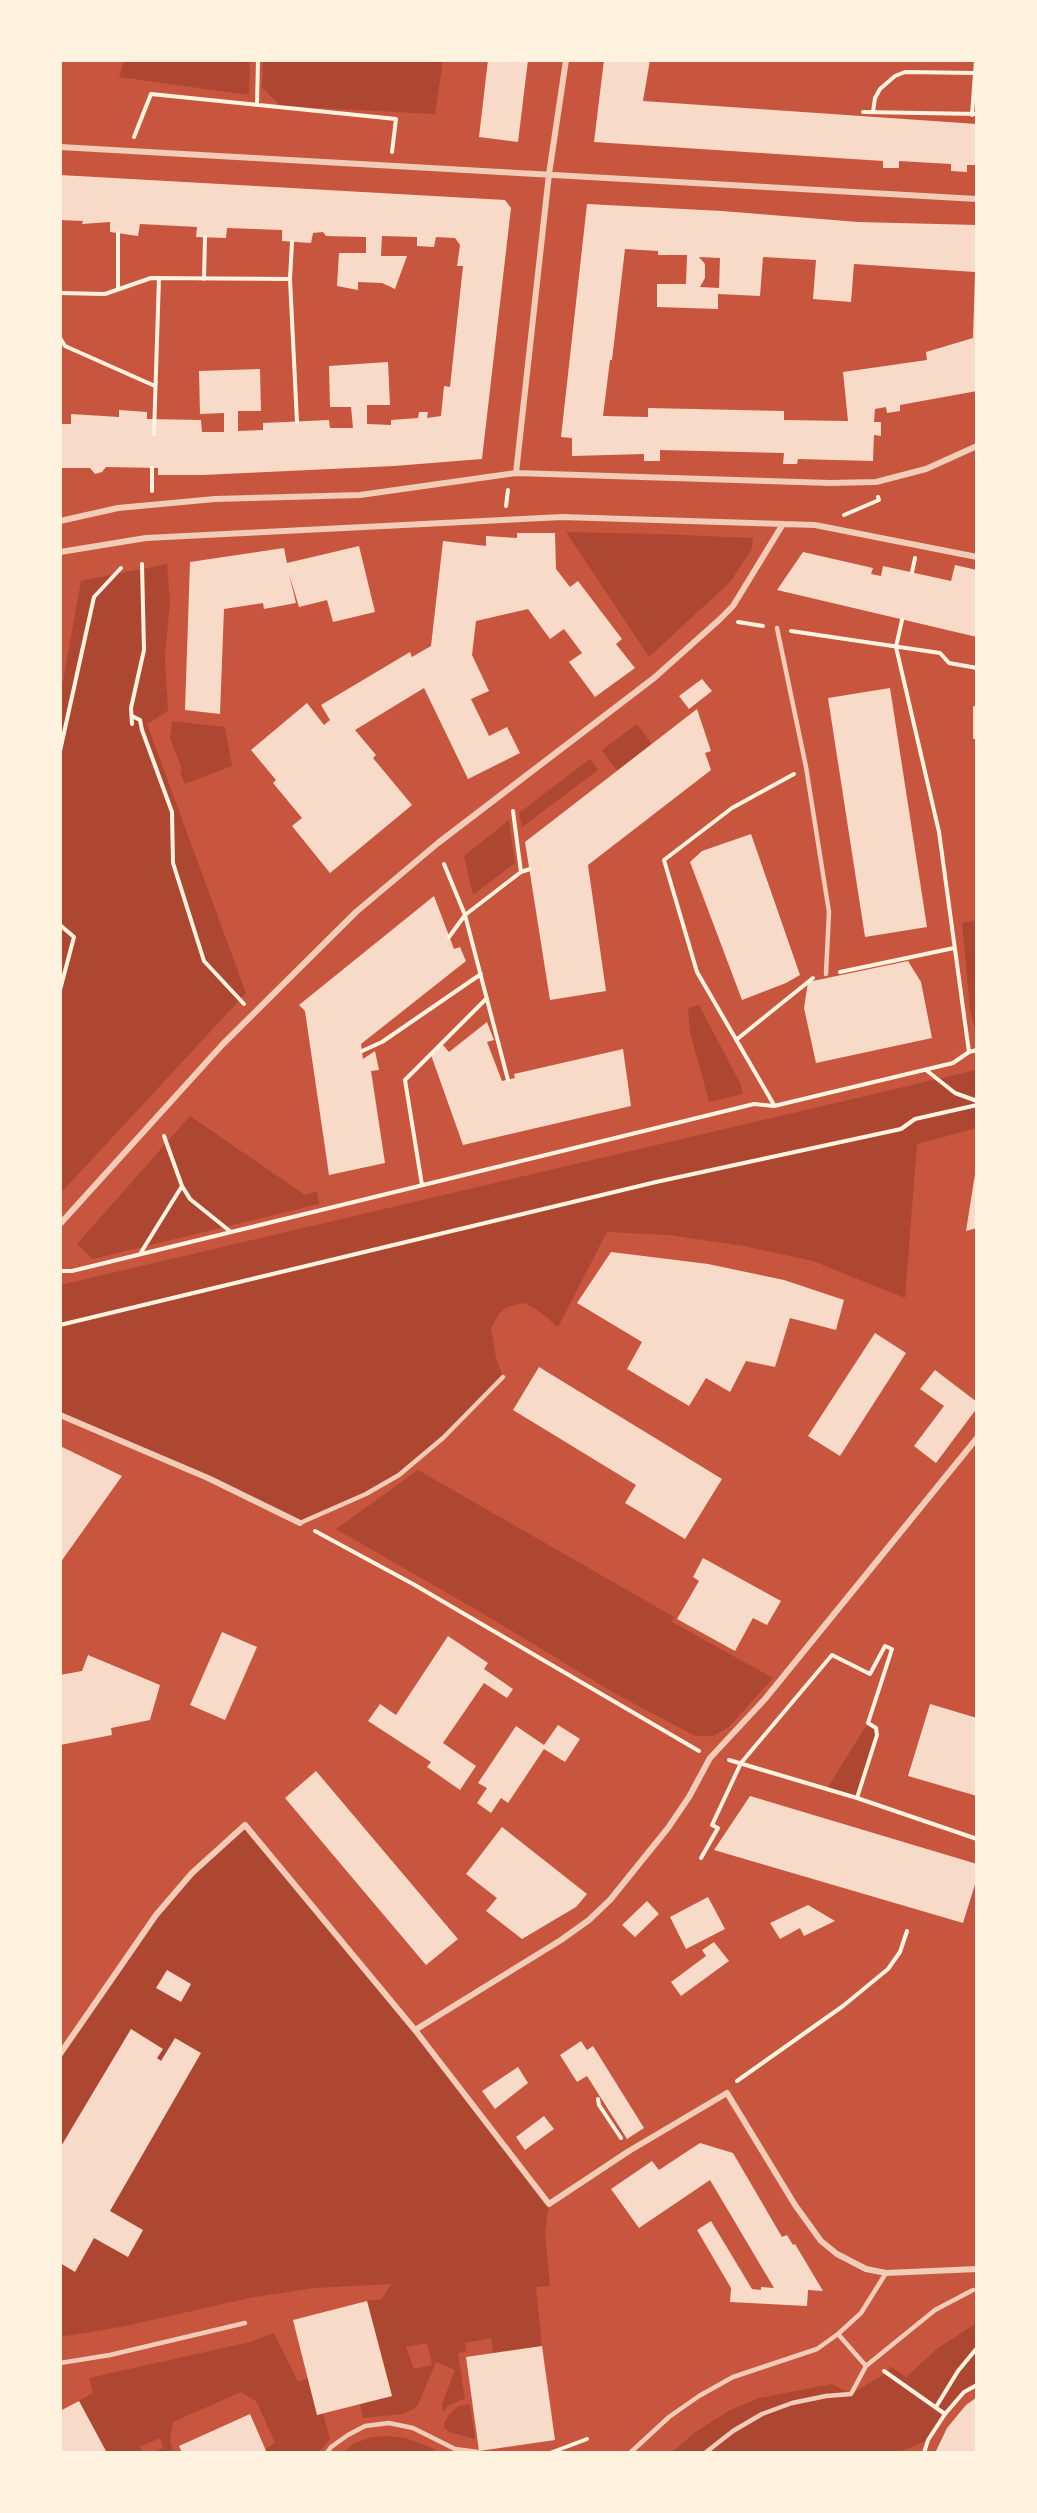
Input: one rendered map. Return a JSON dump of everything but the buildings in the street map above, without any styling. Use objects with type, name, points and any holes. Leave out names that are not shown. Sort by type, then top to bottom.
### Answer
[{"type":"street","points":[[516,473],[549,174],[566,60]]},
{"type":"street","points":[[60,147],[977,199]]},
{"type":"street","points":[[60,521],[118,508],[215,500],[360,495],[516,473],[830,483],[876,482],[926,469],[977,446]]},
{"type":"street","points":[[60,552],[146,538],[562,517],[816,525],[977,558]]},
{"type":"street","points":[[60,1224],[253,1013],[356,912],[438,843],[654,678],[734,606],[783,524]]},
{"type":"street","points":[[60,1415],[78,1425],[208,1478],[300,1523]]},
{"type":"street","points":[[415,2030],[561,1940],[589,1920],[610,1900],[668,1828],[689,1797],[710,1758],[765,1699],[977,1438]]},
{"type":"street","points":[[60,2054],[156,1915],[192,1873],[245,1825],[415,2030],[549,2204],[629,2151],[727,2093],[795,2205],[821,2241],[837,2254],[866,2269],[886,2272],[977,2269]]},
{"type":"lane","points":[[777,628],[806,767],[829,912],[826,974]]},
{"type":"lane","points":[[300,1523],[366,1494],[399,1475],[443,1438],[503,1377]]},
{"type":"lane","points":[[630,2453],[669,2417],[716,2386],[733,2377],[817,2349],[861,2313],[886,2272]]},
{"type":"lane","points":[[705,2453],[733,2431],[762,2414],[792,2403],[851,2394],[866,2366],[935,2310],[973,2290]]},
{"type":"lane","points":[[60,2363],[110,2355],[245,2323]]},
{"type":"lane","points":[[838,2334],[866,2366]]},
{"type":"lane","points":[[327,2453],[331,2447],[365,2426],[389,2423],[413,2428],[455,2449],[478,2452]]},
{"type":"path","points":[[257,105],[258,60]]},
{"type":"path","points":[[862,112],[975,115],[976,60]]},
{"type":"path","points":[[873,112],[875,98],[880,89],[895,76],[904,72],[975,73]]},
{"type":"path","points":[[129,151],[151,94],[396,119],[391,165]]},
{"type":"path","points":[[118,233],[118,289]]},
{"type":"path","points":[[204,279],[205,237]]},
{"type":"path","points":[[292,242],[290,279],[297,422]]},
{"type":"path","points":[[60,293],[105,294],[151,278],[290,279]]},
{"type":"path","points":[[153,434],[159,278]]},
{"type":"path","points":[[60,338],[65,346],[155,386]]},
{"type":"path","points":[[152,468],[152,505]]},
{"type":"path","points":[[507,498],[508,489]]},
{"type":"path","points":[[132,724],[131,708],[144,650],[142,564]]},
{"type":"path","points":[[60,751],[94,597],[121,568]]},
{"type":"path","points":[[719,620],[940,653],[949,663],[977,668]]},
{"type":"path","points":[[902,620],[896,647],[939,832],[969,1052]]},
{"type":"path","points":[[132,716],[141,720],[142,730],[172,812],[173,863],[204,961],[253,1013]]},
{"type":"path","points":[[774,1106],[697,972],[664,860],[732,808],[806,767]]},
{"type":"path","points":[[513,811],[521,872]]},
{"type":"path","points":[[444,864],[465,915],[508,1080]]},
{"type":"path","points":[[449,938],[465,915],[521,872],[530,869]]},
{"type":"path","points":[[60,924],[74,937],[60,990]]},
{"type":"path","points":[[839,972],[954,948]]},
{"type":"path","points":[[362,1051],[382,1042],[481,974]]},
{"type":"path","points":[[736,1040],[813,977]]},
{"type":"path","points":[[422,1185],[405,1080],[487,998]]},
{"type":"path","points":[[60,1270],[72,1271],[754,1104],[774,1106],[925,1070],[953,1063],[969,1052],[977,1050]]},
{"type":"path","points":[[925,1070],[955,1093],[977,1103]]},
{"type":"path","points":[[60,1325],[656,1182],[901,1129],[915,1119],[977,1103]]},
{"type":"path","points":[[164,1136],[182,1186],[190,1198],[231,1232]]},
{"type":"path","points":[[140,1254],[182,1186]]},
{"type":"path","points":[[300,1523],[413,1584],[710,1758]]},
{"type":"path","points":[[702,1858],[718,1828],[712,1825],[741,1763],[832,1655],[870,1674],[885,1646],[892,1649],[868,1723],[876,1728],[877,1735],[857,1798]]},
{"type":"path","points":[[741,1763],[857,1798],[977,1839]]},
{"type":"path","points":[[727,2093],[737,2080],[843,2006],[888,1969],[900,1952],[907,1931]]},
{"type":"path","points":[[598,2099],[599,2105],[629,2151]]},
{"type":"path","points":[[936,2407],[958,2371],[977,2348]]},
{"type":"path","points":[[888,2372],[945,2414]]},
{"type":"path","points":[[924,2453],[928,2440],[945,2414],[964,2392],[977,2385]]},
{"type":"path","points":[[550,2453],[587,2439]]},
{"type":"shaded area","points":[[124,60],[250,60],[249,95],[119,77]]},
{"type":"shaded area","points":[[263,60],[443,60],[435,114],[281,106],[262,88]]},
{"type":"shaded area","points":[[566,532],[753,538],[752,549],[730,582],[649,657]]},
{"type":"shaded area","points":[[167,564],[170,602],[165,657],[168,711],[147,724],[246,993],[60,1194],[60,697],[81,581]]},
{"type":"shaded area","points":[[172,721],[225,727],[232,766],[185,784],[180,773],[182,769],[170,739]]},
{"type":"shaded area","points":[[637,724],[652,744],[617,771],[602,750]]},
{"type":"shaded area","points":[[590,759],[598,770],[522,827],[519,813]]},
{"type":"shaded area","points":[[509,820],[515,863],[473,895],[464,856]]},
{"type":"shaded area","points":[[974,921],[977,926],[977,1036],[970,1010],[962,923]]},
{"type":"shaded area","points":[[699,1005],[740,1083],[743,1094],[709,1102],[690,1032],[688,1008]]},
{"type":"shaded area","points":[[975,1058],[977,1058],[977,1128],[917,1144],[905,1298],[813,1261],[743,1246],[669,1235],[607,1232],[558,1327],[525,1303],[507,1307],[499,1314],[491,1328],[496,1358],[503,1377],[421,1458],[366,1494],[300,1523],[208,1478],[60,1415],[60,1285],[976,1070]]},
{"type":"shaded area","points":[[190,1116],[305,1195],[317,1191],[319,1204],[93,1259],[77,1244]]},
{"type":"shaded area","points":[[418,1470],[674,1617],[672,1622],[773,1678],[729,1727],[713,1736],[695,1736],[616,1694],[336,1529]]},
{"type":"shaded area","points":[[868,1723],[877,1731],[857,1798],[826,1790]]},
{"type":"shaded area","points":[[245,1825],[415,2030],[549,2204],[545,2233],[550,2286],[536,2287],[542,2346],[493,2353],[491,2338],[465,2343],[466,2352],[458,2353],[465,2399],[449,2405],[443,2412],[442,2404],[455,2370],[436,2362],[418,2405],[412,2410],[402,2414],[363,2418],[360,2404],[392,2396],[367,2301],[382,2299],[391,2284],[314,2288],[249,2298],[126,2326],[60,2337],[60,2054],[156,1915],[192,1873]],"holes":[[[427,2343],[432,2365],[414,2369],[406,2347]]]},
{"type":"shaded area","points":[[977,2323],[977,2385],[964,2392],[945,2414],[928,2440],[897,2453],[671,2453],[694,2433],[730,2410],[759,2398],[832,2384],[851,2394],[888,2372],[890,2366],[906,2377],[938,2348]]},
{"type":"shaded area","points":[[274,2333],[298,2382],[308,2378],[318,2415],[323,2414],[330,2439],[318,2453],[267,2453],[265,2449],[275,2443],[256,2401],[241,2392],[173,2422],[170,2439],[173,2453],[151,2453],[163,2448],[160,2438],[140,2447],[144,2453],[107,2453],[79,2401],[93,2393],[89,2378],[250,2342]]},
{"type":"shaded area","points":[[470,2404],[475,2439],[449,2432],[444,2427],[450,2413],[459,2406]]},
{"type":"shaded area","points":[[371,2437],[406,2438],[437,2450],[417,2453],[343,2453],[353,2444]]}]
